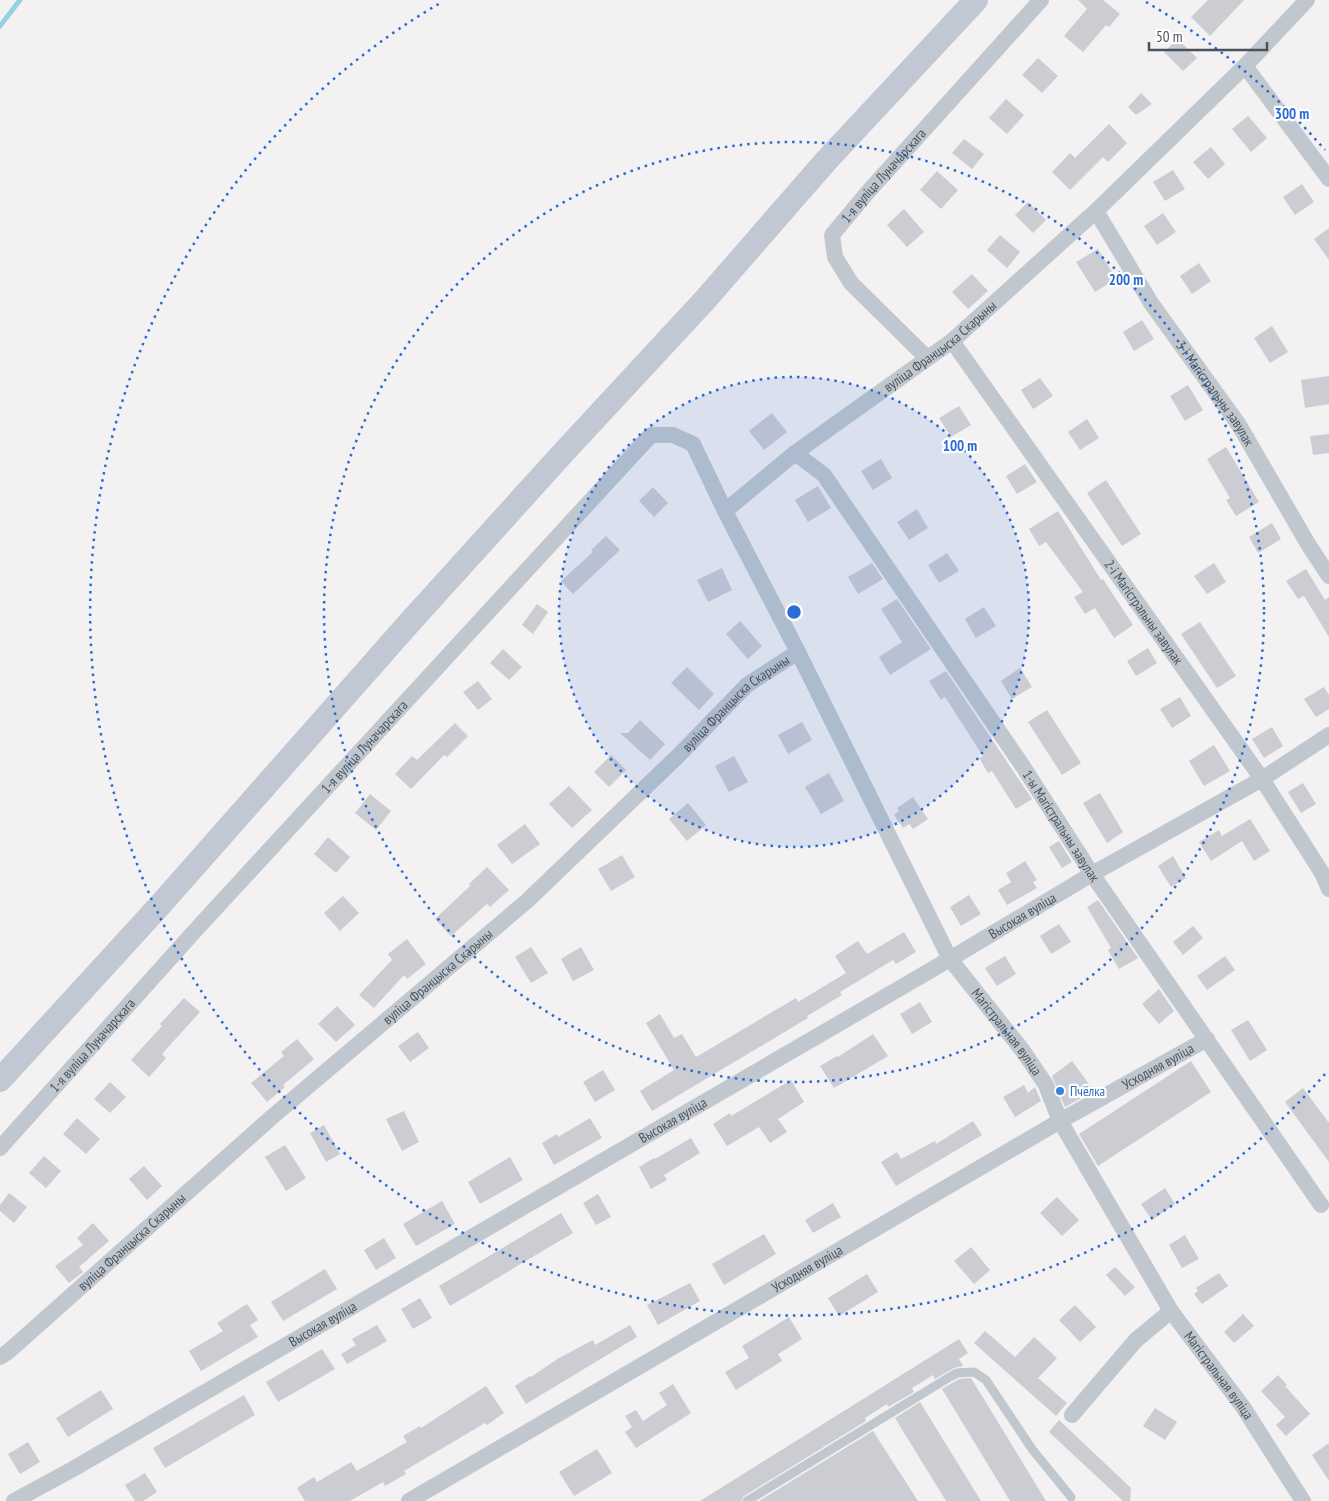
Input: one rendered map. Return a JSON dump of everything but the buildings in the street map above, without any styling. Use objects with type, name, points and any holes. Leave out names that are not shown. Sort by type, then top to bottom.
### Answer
[{"type":"street","points":[[0,1080],[161,904],[563,452],[704,301],[825,162],[976,0]]},
{"type":"street","name":"1-я вуліца Луначарскага","points":[[927,358],[851,282],[835,257],[832,236],[867,193],[1041,0]]},
{"type":"street","name":"вуліца Францыска Скарыны","points":[[0,1357],[16,1345],[272,1117],[527,901],[679,755],[747,685],[798,652],[725,511],[795,453],[952,341],[1096,212],[1245,66],[1307,0]]},
{"type":"street","points":[[1245,66],[1329,179]]},
{"type":"street","name":"3-і Магістральны завулак","points":[[1096,212],[1151,303],[1240,425],[1308,544],[1329,576]]},
{"type":"street","name":"2-і Магістральны завулак","points":[[952,341],[1262,779],[1322,873],[1329,889]]},
{"type":"street","name":"1-я вуліца Луначарскага","points":[[0,1148],[192,934],[651,434],[673,435],[693,444],[725,511]]},
{"type":"street","name":"1-ы Магістральны завулак","points":[[795,453],[824,474],[1024,768],[1092,874],[1321,1205]]},
{"type":"street","name":"Магістральная вуліца","points":[[798,652],[950,959],[1023,1051],[1046,1085],[1060,1121],[1171,1311],[1243,1407],[1303,1501]]},
{"type":"street","name":"Высокая вуліца","points":[[14,1501],[73,1469],[950,959],[1092,874],[1262,779],[1329,735]]},
{"type":"street","name":"Усходняя вуліца","points":[[409,1501],[1060,1121],[1207,1039]]},
{"type":"street","points":[[1072,1415],[1136,1340],[1171,1311]]},
{"type":"lane","points":[[747,1501],[948,1378],[957,1373],[974,1372],[986,1380],[1032,1449],[1071,1497]]},
{"type":"waterway","points":[[0,26],[20,0]]},
{"type":"place","name":"Пчёлка","points":[[1060,1091]]}]
